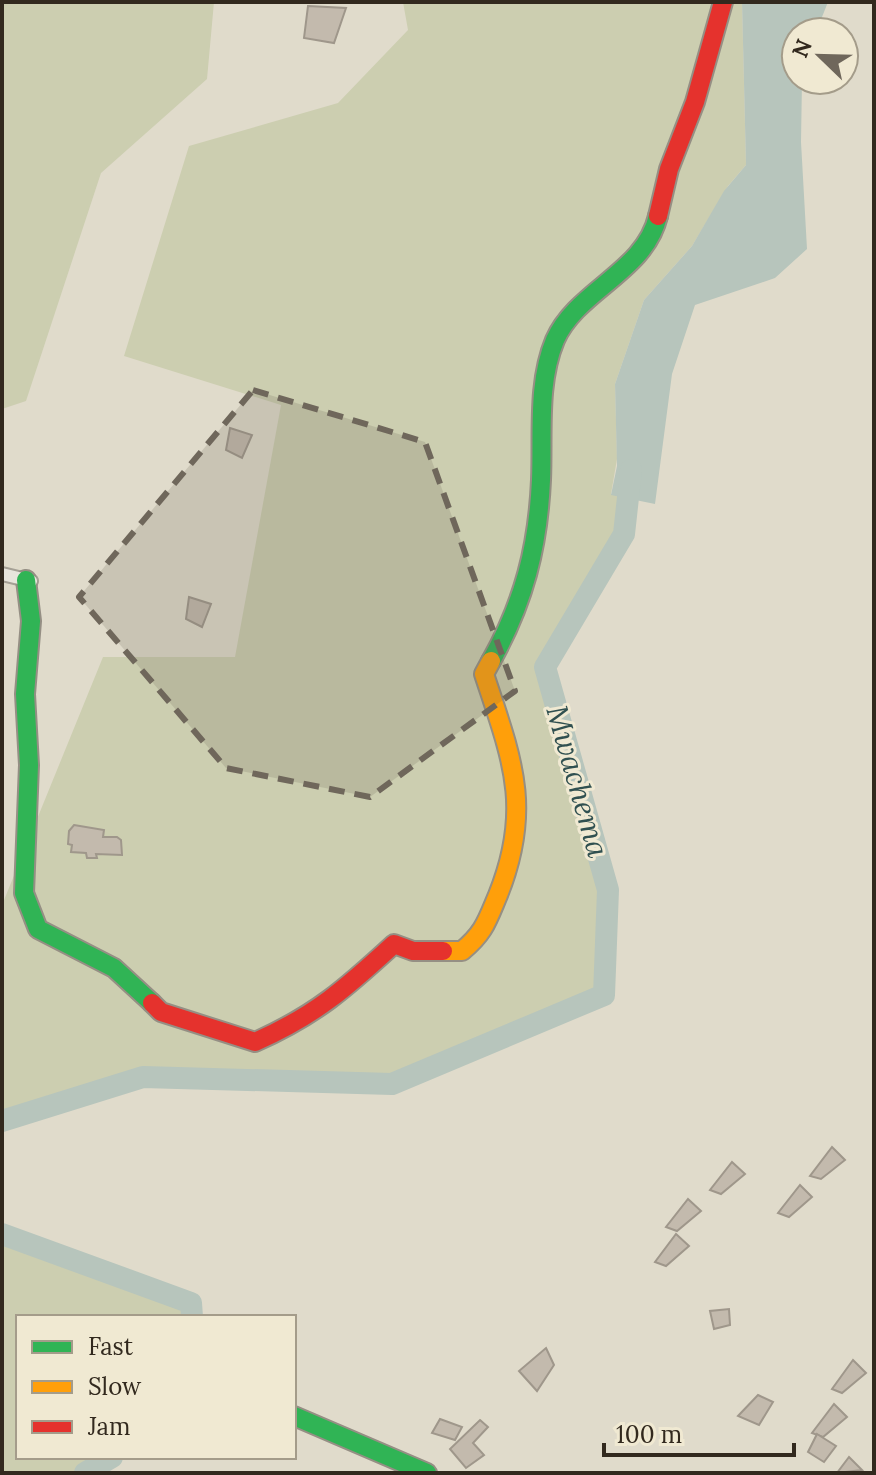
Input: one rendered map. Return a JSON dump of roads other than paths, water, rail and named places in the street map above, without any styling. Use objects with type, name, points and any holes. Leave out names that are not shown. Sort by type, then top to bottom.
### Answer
[{"type":"street","points":[[2,574],[28,581],[31,621],[25,694],[29,765],[24,893],[38,929],[114,968],[161,1012],[255,1042],[296,1024],[335,999],[394,944],[413,951],[462,951],[482,934],[512,860],[519,800],[497,710],[484,674],[509,629],[534,557],[541,479],[541,412],[554,343],[569,314],[605,288],[653,237],[669,169],[695,102],[723,2]]},
{"type":"street","points":[[296,1417],[427,1473]]},
{"type":"waterway","name":"Mwachema","points":[[2,1121],[143,1077],[392,1084],[604,995],[608,890],[545,667],[624,534],[631,470]]},
{"type":"waterway","name":"Mwachema","points":[[2,1234],[191,1303],[192,1315]]},
{"type":"waterway","name":"Mwachema","points":[[85,1473],[109,1459]]}]
